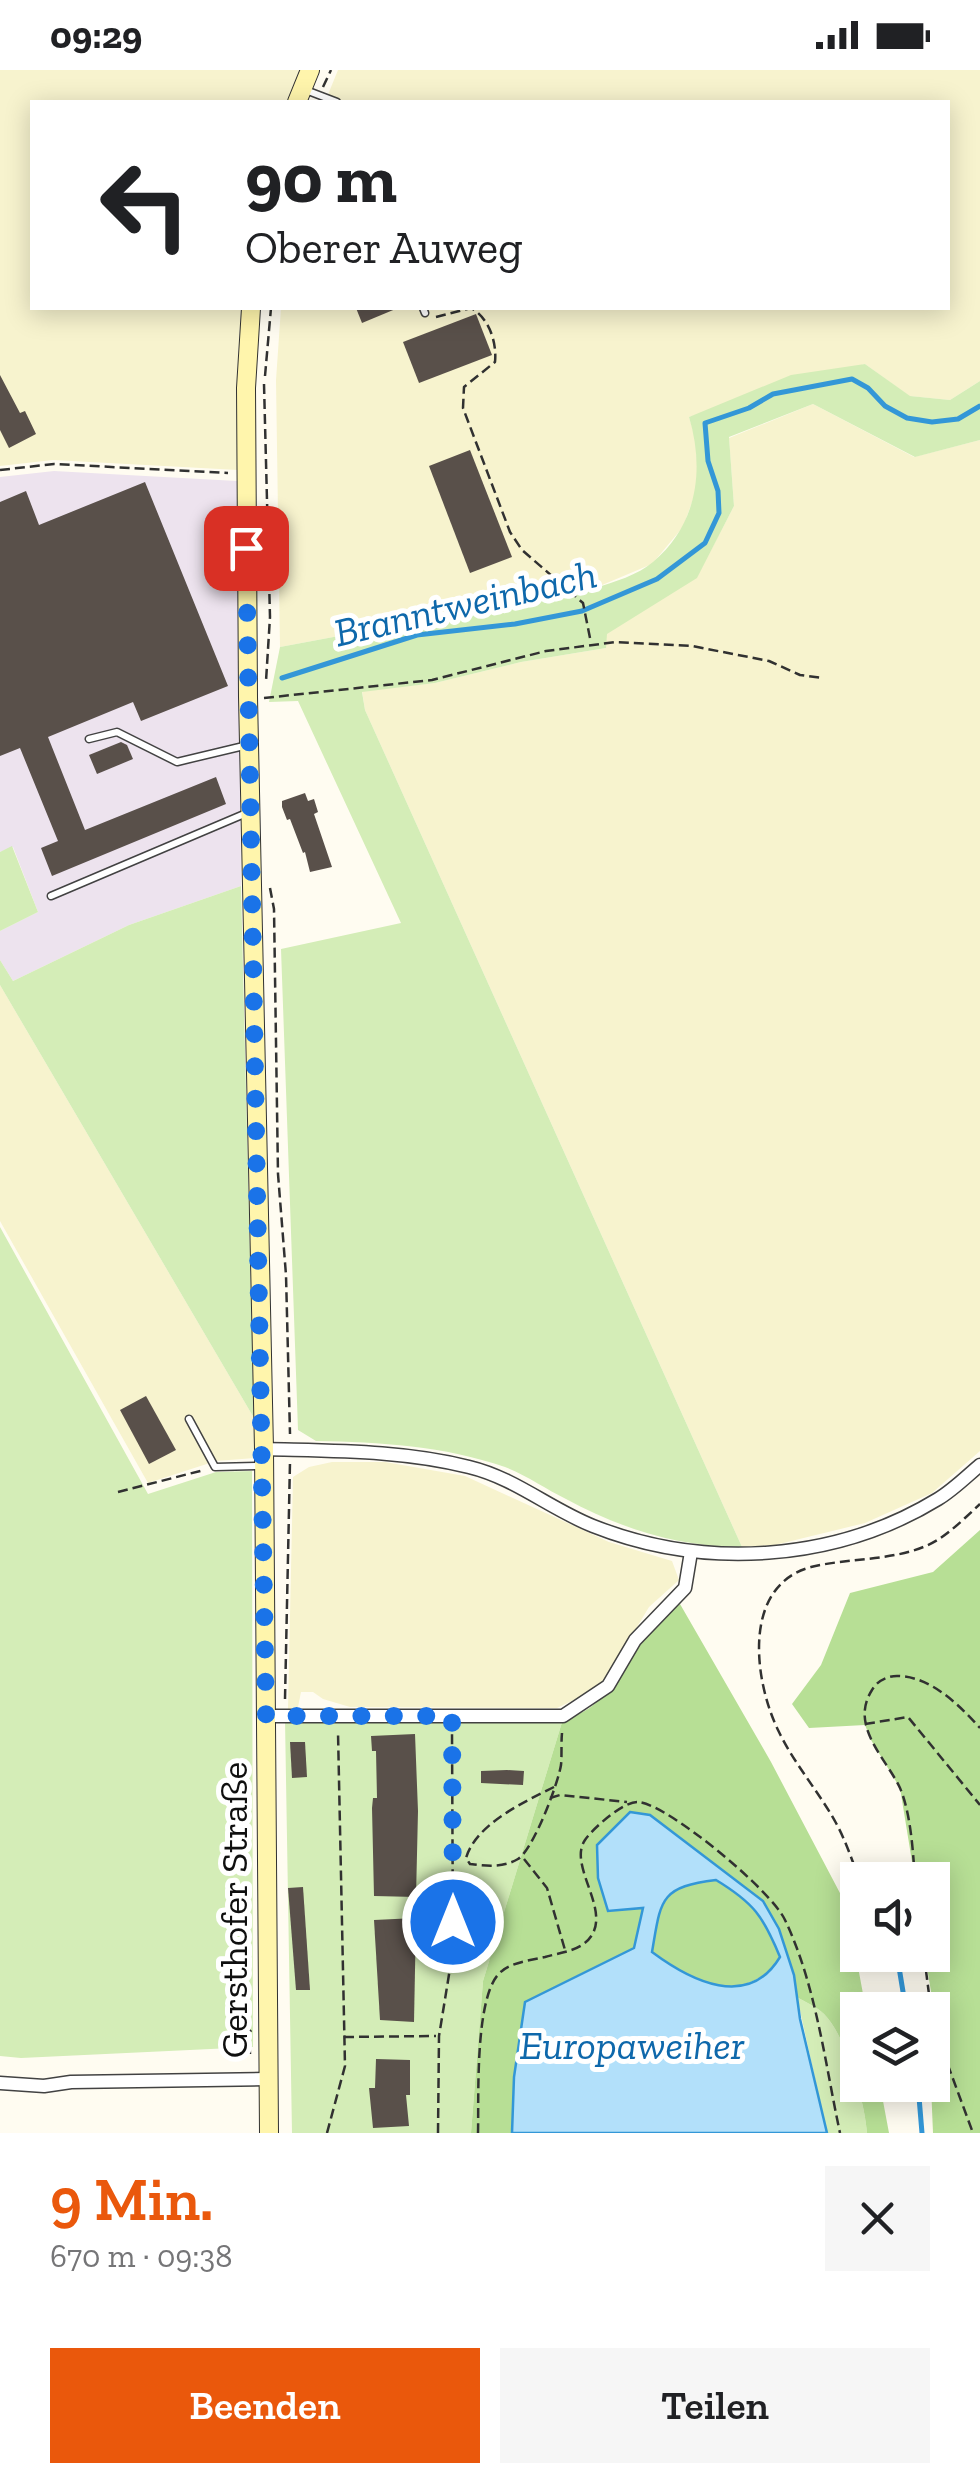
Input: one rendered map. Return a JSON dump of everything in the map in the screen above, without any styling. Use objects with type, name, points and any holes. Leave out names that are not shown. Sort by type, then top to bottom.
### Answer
[{"type":"main road","points":[[300,96],[310,70]]},
{"type":"main road","name":"Gersthofer Straße","points":[[251,310],[246,388],[248,697],[264,1457],[274,1716],[266,2079],[269,2133]]},
{"type":"street","points":[[264,1457],[290,1450],[396,1454],[470,1467],[506,1478],[589,1524],[691,1552],[737,1555],[815,1546],[882,1528],[941,1498],[980,1465]]},
{"type":"street","points":[[274,1716],[563,1716],[608,1686],[643,1630],[685,1588],[691,1552]]},
{"type":"street","points":[[0,2083],[44,2086],[71,2082],[266,2079]]},
{"type":"lane","points":[[89,739],[117,732],[177,762],[249,745]]},
{"type":"lane","points":[[52,896],[250,811]]},
{"type":"lane","points":[[189,1419],[215,1466],[264,1457]]},
{"type":"path","points":[[266,682],[270,617],[264,382],[271,310]]},
{"type":"path","points":[[424,310],[434,317],[464,310]]},
{"type":"path","points":[[475,310],[482,314],[496,347],[495,362],[464,387],[463,408],[510,532],[522,550],[582,603],[591,645]]},
{"type":"path","points":[[0,470],[54,464],[246,474]]},
{"type":"path","points":[[248,697],[292,696],[432,680],[546,651],[644,642],[692,646],[769,661],[800,675],[822,678]]},
{"type":"path","points":[[269,880],[274,909],[278,1174],[286,1275],[290,1450],[286,1680],[274,1716]]},
{"type":"path","points":[[118,1492],[215,1466]]},
{"type":"path","points":[[853,1862],[838,1827],[790,1752],[770,1711],[760,1662],[760,1626],[766,1606],[778,1586],[791,1575],[840,1560],[924,1546],[980,1504]]},
{"type":"path","points":[[911,1862],[900,1788],[865,1724],[870,1692],[880,1681],[894,1676],[911,1678],[964,1708],[980,1728]]},
{"type":"path","points":[[328,2133],[345,2066],[337,1715]]},
{"type":"path","points":[[438,2133],[439,2036],[453,1950],[452,1716]]},
{"type":"path","points":[[554,1788],[495,1822],[466,1858],[470,1864],[506,1865],[522,1857],[554,1788],[561,1766],[563,1716]]},
{"type":"path","points":[[865,1724],[908,1717],[980,1805]]},
{"type":"path","points":[[549,1798],[560,1795],[640,1802],[656,1808],[730,1860],[784,1916],[809,1987],[840,2133]]},
{"type":"path","points":[[478,2133],[480,2038],[492,1982],[501,1971],[579,1948],[592,1935],[597,1920],[584,1873],[582,1849],[585,1840],[628,1802]]},
{"type":"path","points":[[522,1857],[547,1888],[566,1952]]},
{"type":"path","points":[[343,2037],[439,2036]]},
{"type":"path","points":[[950,2071],[973,2133]]},
{"type":"shaded area","points":[[0,70],[301,70],[290,100],[30,100],[30,310],[241,310],[238,470],[53,460],[0,466]]},
{"type":"shaded area","points":[[338,70],[980,70],[980,381],[950,400],[909,396],[865,364],[689,417],[699,483],[683,527],[652,564],[595,588],[280,647],[276,380],[281,310],[950,310],[950,100],[326,100]]},
{"type":"shaded area","points":[[813,404],[914,457],[980,440],[980,1451],[932,1493],[865,1523],[775,1545],[742,1547],[365,710],[362,691],[435,683],[521,662],[606,648],[606,634],[697,577],[734,506],[729,438]]},
{"type":"shaded area","points":[[54,471],[237,481],[241,886],[129,925],[13,981],[0,960],[0,931],[38,912],[13,847],[0,852],[0,477]]},
{"type":"shaded area","points":[[0,985],[254,1418],[255,1458],[216,1461],[148,1483],[0,1221]]},
{"type":"shaded area","points":[[332,1462],[385,1462],[465,1476],[609,1542],[672,1561],[679,1580],[649,1607],[601,1687],[557,1708],[350,1707],[313,1692],[301,1692],[298,1707],[288,1709],[293,1477],[309,1467]]},
{"type":"green space","points":[[865,364],[910,396],[950,400],[980,381],[980,440],[915,457],[813,404],[729,437],[734,506],[697,578],[607,634],[606,648],[521,662],[435,683],[362,692],[365,710],[742,1547],[695,1544],[629,1527],[587,1510],[513,1470],[459,1454],[412,1446],[316,1441],[298,1430],[281,949],[401,923],[298,701],[269,702],[280,647],[595,588],[633,574],[668,547],[688,514],[696,476],[689,417],[791,375]]},
{"type":"green space","points":[[12,846],[38,912],[0,931],[0,852]]},
{"type":"green space","points":[[241,886],[254,1418],[0,985],[0,960],[13,981],[129,925]]},
{"type":"green space","points":[[0,1227],[148,1494],[216,1472],[252,1471],[253,2047],[0,2056]]},
{"type":"green space","points":[[980,1530],[980,2133],[933,2133],[932,2102],[950,2102],[950,1992],[931,1992],[928,1972],[950,1972],[950,1862],[912,1862],[900,1788],[865,1725],[809,1728],[792,1704],[821,1665],[850,1593],[933,1572]]},
{"type":"green space","points":[[680,1604],[771,1762],[840,1893],[840,1972],[859,1972],[863,1992],[840,1992],[840,2038],[824,2014],[797,1997],[794,1975],[763,1901],[650,1815],[631,1812],[597,1845],[598,1878],[643,1908],[634,1948],[525,2002],[514,2077],[512,2133],[471,2133],[483,1981],[563,1719],[590,1708],[600,1699],[658,1622]]},
{"type":"green space","points":[[563,1719],[483,1981],[471,2133],[292,2133],[285,1720]]},
{"type":"green space","points":[[716,1880],[756,1912],[780,1957],[761,1977],[738,1986],[712,1985],[685,1976],[652,1952],[666,1899],[683,1887]]},
{"type":"green space","points":[[797,1997],[824,2014],[840,2038],[840,2102],[863,2104],[867,2133],[827,2133]]},
{"type":"green space","points":[[883,2102],[889,2133],[867,2133],[863,2104]]},
{"type":"water","name":"Europaweiher","points":[[630,1812],[650,1815],[763,1901],[779,1929],[794,1975],[800,2019],[827,2133],[512,2133],[514,2077],[525,2002],[634,1948],[643,1908],[608,1911],[598,1878],[597,1845]],"holes":[[[716,1880],[756,1912],[774,1943],[780,1957],[767,1973],[752,1983],[719,1985],[684,1972],[652,1952],[661,1908],[673,1892]]]},
{"type":"building","points":[[357,310],[393,310],[362,323]]},
{"type":"building","points":[[476,314],[492,355],[419,383],[403,342]]},
{"type":"building","points":[[0,375],[36,434],[9,448],[0,430]]},
{"type":"building","points":[[470,450],[512,557],[470,573],[429,466]]},
{"type":"building","points":[[145,482],[228,686],[141,721],[133,702],[48,737],[85,830],[216,777],[226,804],[52,876],[41,848],[58,841],[20,748],[0,756],[0,502],[26,491],[39,525]]},
{"type":"building","points":[[121,742],[127,745],[133,759],[97,774],[89,755]]},
{"type":"building","points":[[305,793],[308,801],[314,799],[318,812],[314,814],[332,867],[310,872],[305,852],[282,807],[282,801]]},
{"type":"building","points":[[146,1396],[176,1450],[149,1464],[120,1410]]},
{"type":"building","points":[[415,1734],[416,1897],[374,1896],[372,1808],[373,1798],[377,1798],[376,1751],[372,1751],[371,1736]]},
{"type":"building","points":[[290,1742],[305,1742],[307,1777],[292,1778]]},
{"type":"building","points":[[481,1771],[524,1771],[523,1785],[481,1783]]},
{"type":"building","points":[[303,1887],[310,1990],[296,1990],[288,1888]]},
{"type":"building","points":[[416,1918],[414,2022],[380,2020],[374,1920]]},
{"type":"building","points":[[376,2059],[410,2060],[410,2095],[406,2095],[409,2126],[373,2128],[369,2088],[375,2088]]},
{"type":"waterway","name":"Branntweinbach","points":[[282,678],[417,635],[515,624],[582,611],[657,579],[705,543],[719,513],[705,423],[749,408],[773,394],[852,379],[907,418],[932,422],[958,419],[980,406]]},
{"type":"waterway","points":[[900,1972],[903,1992]]},
{"type":"waterway","points":[[919,2102],[922,2133]]},
{"type":"route","points":[[246,548],[266,1716],[452,1716],[453,1922]]}]
